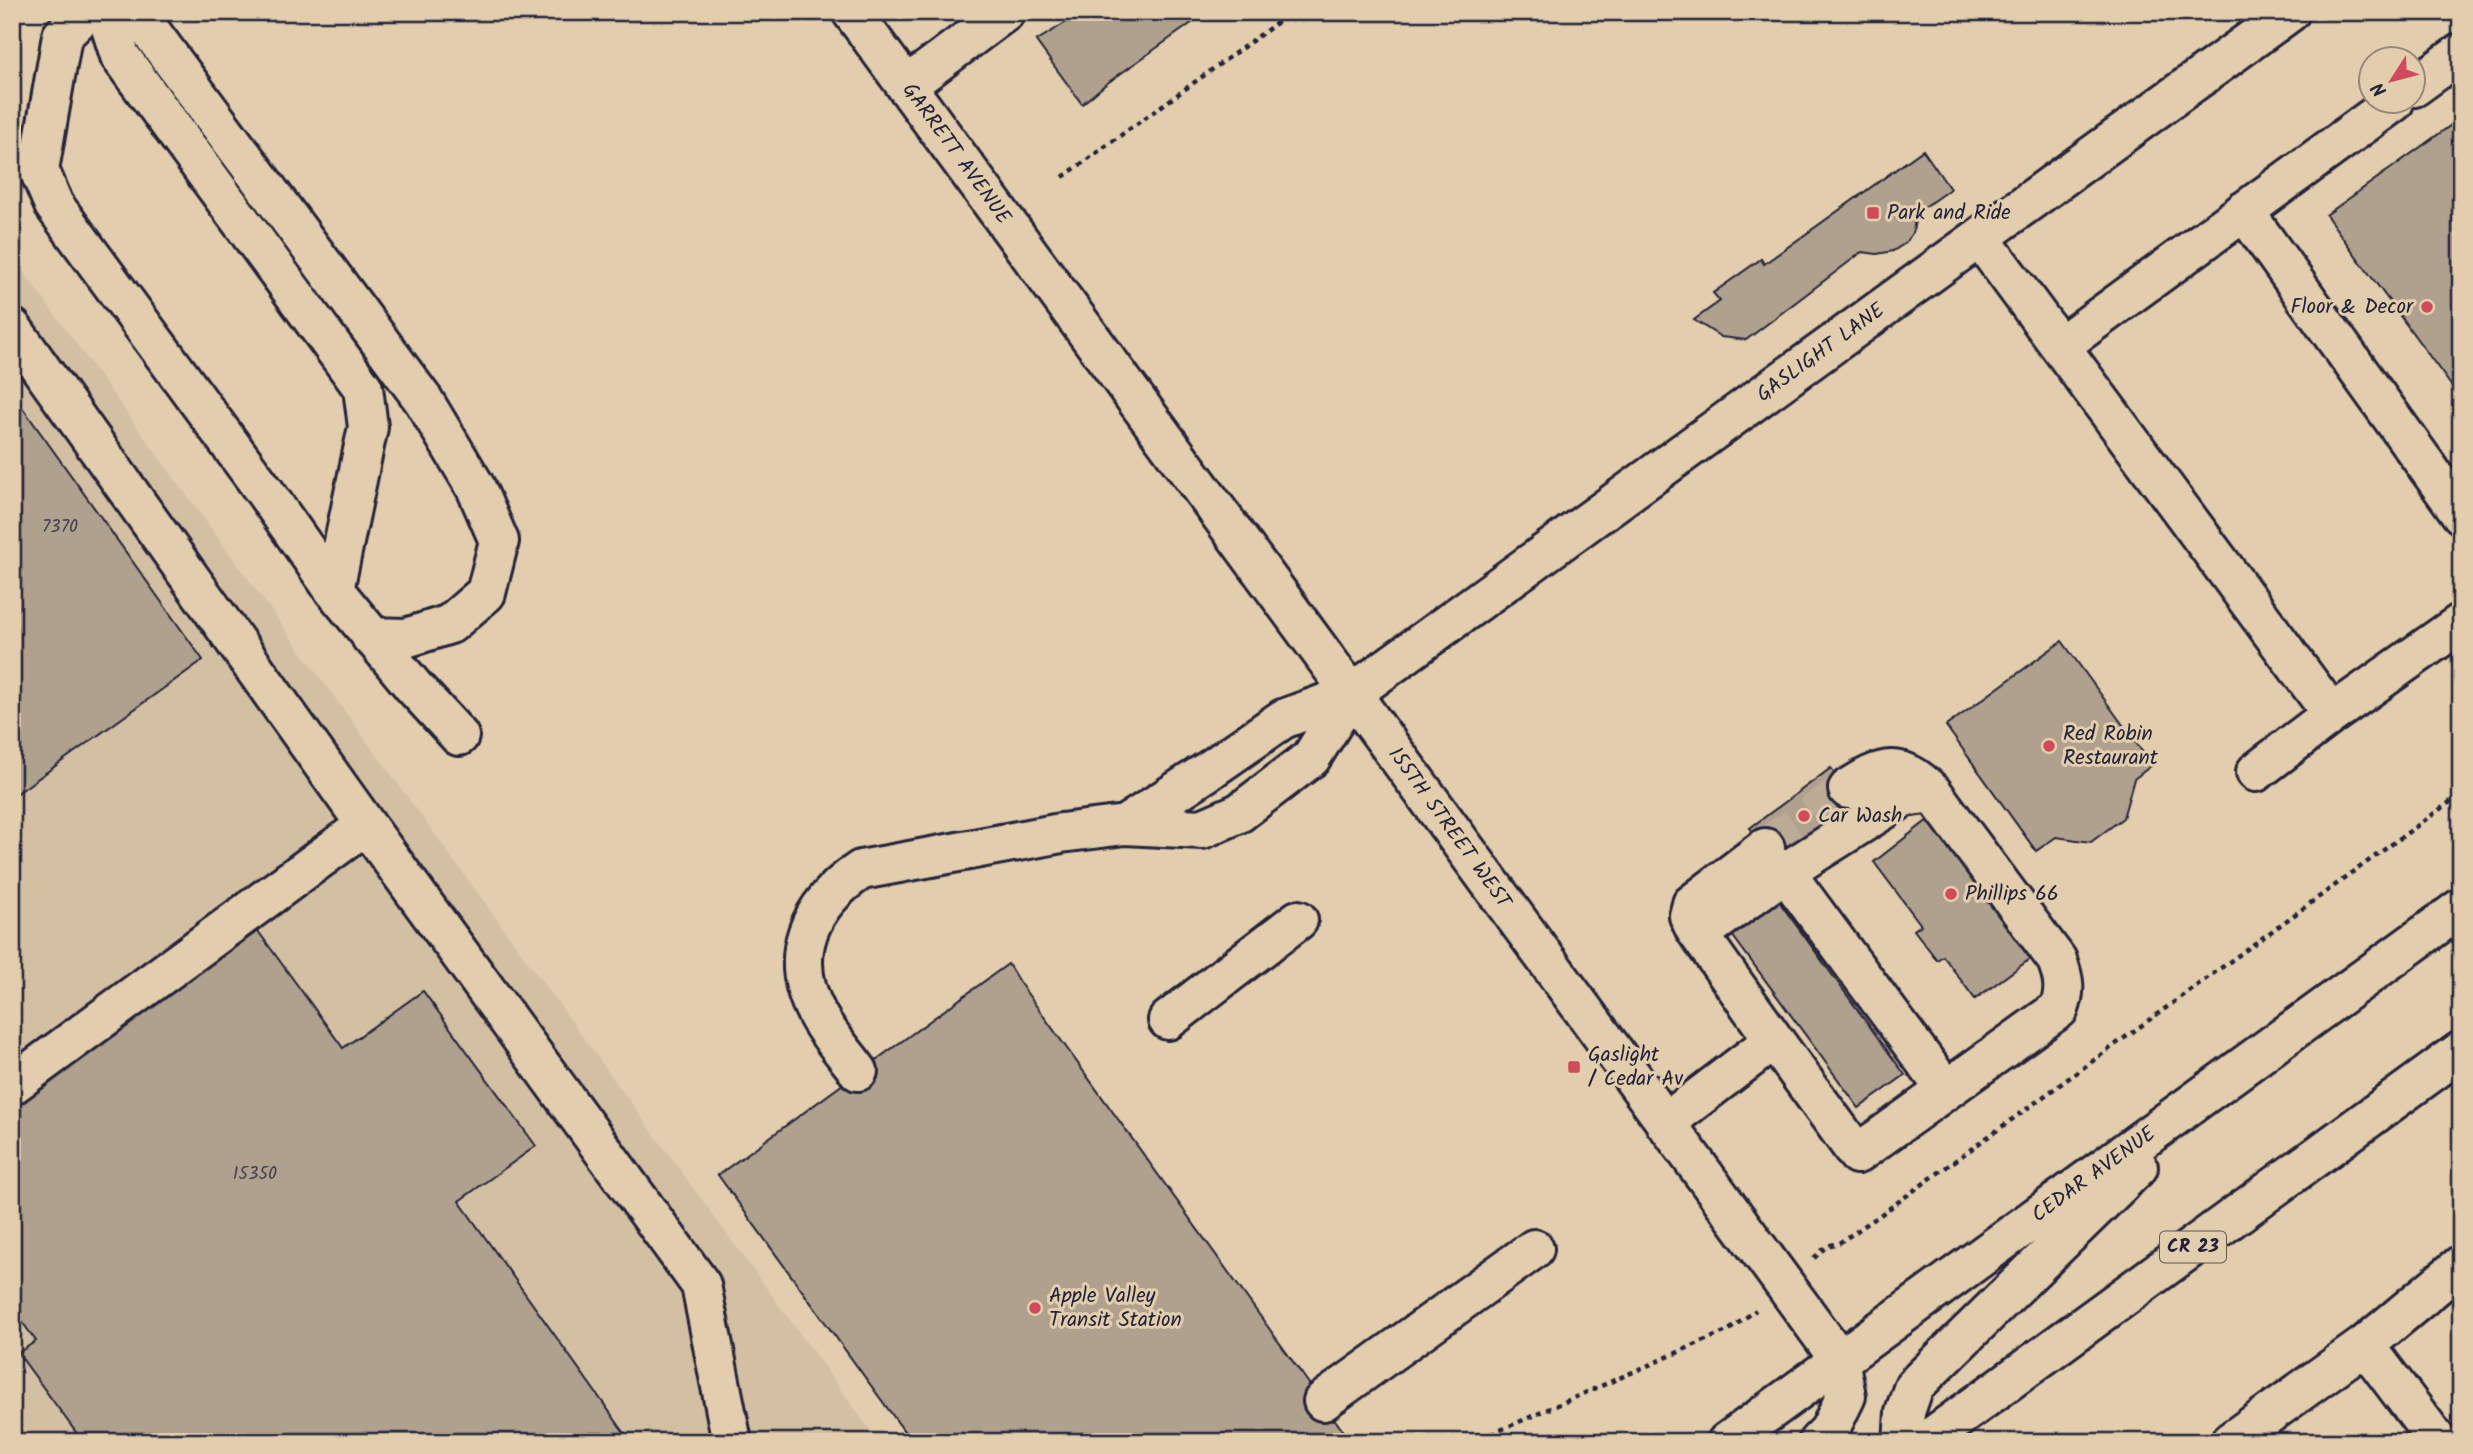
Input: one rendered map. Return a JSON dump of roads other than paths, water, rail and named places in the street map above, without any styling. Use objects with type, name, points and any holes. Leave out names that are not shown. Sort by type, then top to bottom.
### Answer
[{"type":"street","points":[[86,12],[62,36],[39,170],[54,205],[334,590],[459,736]]},
{"type":"street","points":[[106,12],[120,55],[363,388],[368,426],[334,590]]},
{"type":"street","points":[[127,12],[143,21],[424,401],[476,488],[499,541],[485,593],[450,624],[405,638],[371,636]]},
{"type":"street","name":"GARRETT AVENUE","points":[[852,12],[1059,296]]},
{"type":"street","points":[[905,86],[1005,12]]},
{"type":"street","name":"GASLIGHT LANE","points":[[1351,694],[2290,12]]},
{"type":"street","points":[[2428,76],[2461,53]]},
{"type":"street","points":[[2060,346],[2375,116]]},
{"type":"street","points":[[2244,211],[2461,514]]},
{"type":"street","points":[[1980,238],[2332,714]]},
{"type":"street","name":"155TH STREET WEST","points":[[1059,296],[1839,1359]]},
{"type":"street","points":[[12,328],[366,825],[701,1285],[732,1442]]},
{"type":"street","points":[[2256,772],[2332,714],[2461,623]]},
{"type":"street","points":[[1125,825],[1283,719],[1351,694]]},
{"type":"street","points":[[858,1071],[817,1015],[804,982],[803,947],[811,922],[824,900],[842,882],[861,870],[1061,833],[1125,825],[1202,830],[1238,813],[1311,758],[1351,694]]},
{"type":"street","points":[[1848,789],[1871,774],[1886,769],[1917,777],[1933,793],[2057,960],[2064,978],[2064,994],[2059,1009],[1857,1154],[1773,1040],[1700,934],[1775,860],[1904,797],[1933,793]]},
{"type":"street","points":[[12,1085],[366,825]]},
{"type":"street","points":[[1775,860],[1946,1090]]},
{"type":"street","name":"CEDAR AVENUE","points":[[1727,1442],[2461,908]]},
{"type":"street","points":[[1168,1020],[1298,920]]},
{"type":"street","points":[[1665,1123],[1773,1040]]},
{"type":"street","name":"CR 23","points":[[1925,1442],[2461,1052]]},
{"type":"street","points":[[1903,1442],[1905,1412],[1914,1386],[2235,1073]]},
{"type":"street","points":[[1322,1401],[1534,1249]]},
{"type":"street","points":[[2230,1442],[2454,1279]]},
{"type":"street","points":[[2365,1345],[2438,1442]]},
{"type":"street","points":[[1818,1442],[1829,1431],[1846,1396],[1839,1359]]},
{"type":"tunnel","points":[[1765,848],[1848,789]]},
{"type":"place","name":"Park and Ride","points":[[1873,213]]},
{"type":"place","name":"Floor & Decor","points":[[2427,307]]},
{"type":"place","name":"Red Robin Restaurant","points":[[2049,746]]},
{"type":"place","name":"Car Wash","points":[[1804,816]]},
{"type":"place","name":"Phillips 66","points":[[1951,894]]},
{"type":"place","name":"Gaslight / Cedar Av","points":[[1574,1067]]},
{"type":"place","name":"Apple Valley Transit Station","points":[[1035,1308]]}]
